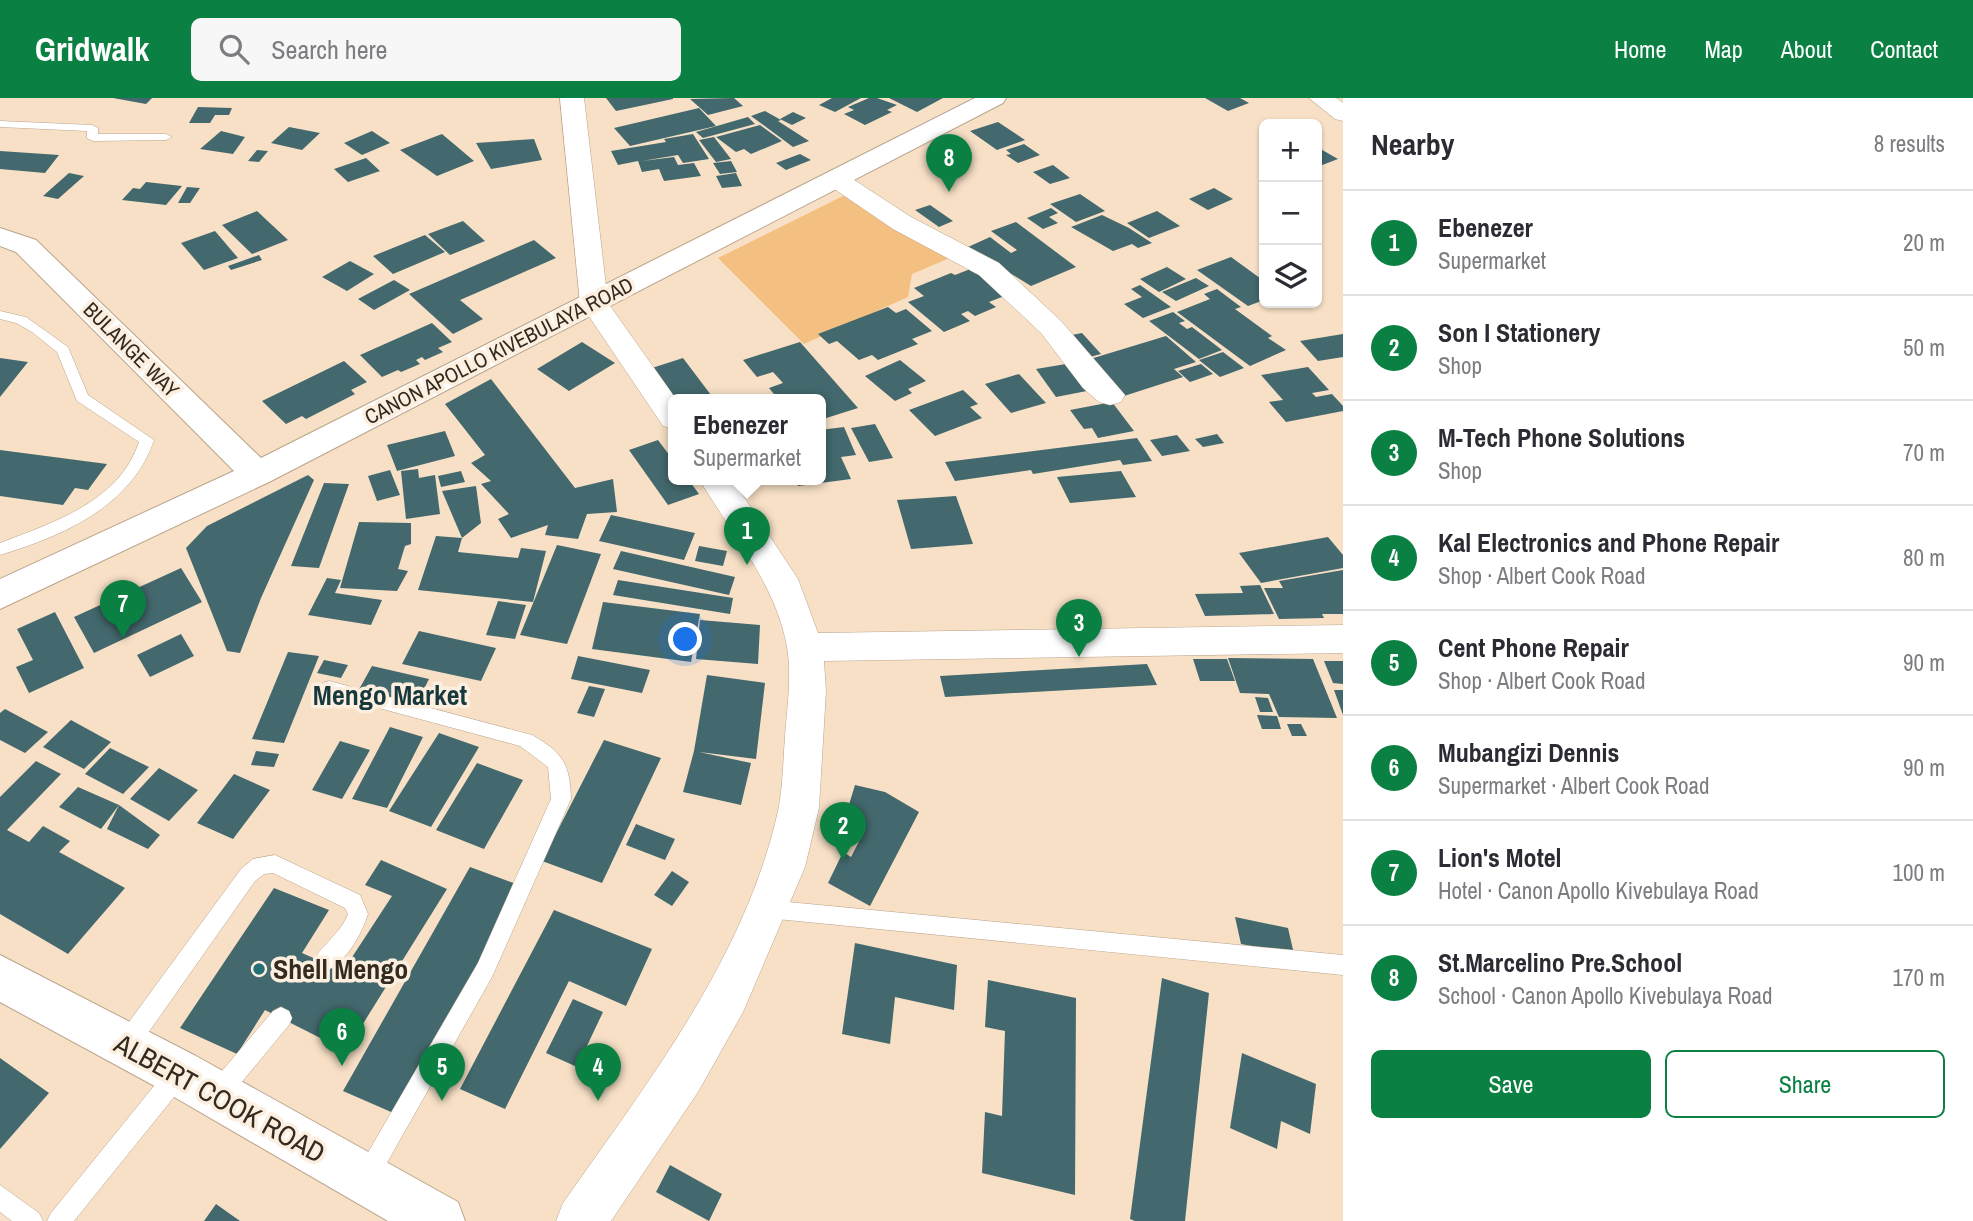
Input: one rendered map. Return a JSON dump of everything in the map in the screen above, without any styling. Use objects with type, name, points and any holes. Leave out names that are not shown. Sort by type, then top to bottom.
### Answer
[{"type":"main road","name":"CANON APOLLO KIVEBULAYA ROAD","points":[[0,595],[257,474],[994,98]]},
{"type":"main road","name":"BULANGE WAY","points":[[0,236],[26,246],[257,474]]},
{"type":"main road","name":"ALBERT COOK ROAD","points":[[0,977],[198,1084],[439,1221]]},
{"type":"street","points":[[572,98],[594,303],[668,410]]},
{"type":"street","points":[[1321,98],[1343,114]]},
{"type":"street","points":[[836,179],[901,223],[989,269],[1051,327],[1088,374],[1110,395]]},
{"type":"street","points":[[581,1221],[681,1075],[727,997],[784,867],[799,808],[807,702],[805,647],[786,587],[719,485]]},
{"type":"street","points":[[805,647],[1343,639]]},
{"type":"lane","points":[[0,124],[92,128],[93,138],[166,137]]},
{"type":"lane","points":[[0,315],[21,320],[63,350],[82,398],[147,440],[138,465],[107,500],[74,519],[0,549]]},
{"type":"lane","points":[[328,688],[525,740],[550,754],[562,775],[561,799],[485,970],[366,1179]]},
{"type":"lane","points":[[127,1045],[248,875],[260,865],[275,864],[353,901],[358,914],[352,930],[324,962]]},
{"type":"lane","points":[[767,909],[1343,965]]},
{"type":"lane","points":[[59,1221],[198,1084],[281,1018]]},
{"type":"lane","points":[[0,1197],[32,1221]]},
{"type":"shaded area","points":[[851,192],[959,254],[912,274],[908,297],[804,344],[718,258]]},
{"type":"building","points":[[113,98],[152,98],[146,104]]},
{"type":"building","points":[[606,98],[673,98],[673,99],[616,111]]},
{"type":"building","points":[[734,98],[743,106],[708,115],[690,99]]},
{"type":"building","points":[[832,98],[861,98],[835,112],[819,105]]},
{"type":"building","points":[[869,98],[897,105],[887,110],[892,112],[865,125],[844,114],[854,110],[848,107]]},
{"type":"building","points":[[889,98],[943,98],[917,112]]},
{"type":"building","points":[[1205,98],[1240,98],[1249,103],[1228,111]]},
{"type":"building","points":[[198,107],[232,108],[229,115],[215,115],[210,123],[189,123]]},
{"type":"building","points":[[699,108],[716,126],[630,146],[614,128]]},
{"type":"building","points":[[765,111],[809,141],[793,147],[751,116]]},
{"type":"building","points":[[793,112],[806,118],[792,125],[780,119]]},
{"type":"building","points":[[748,117],[755,124],[703,138],[696,132]]},
{"type":"building","points":[[998,122],[1025,140],[997,150],[970,131]]},
{"type":"building","points":[[760,125],[782,141],[751,154],[744,149],[736,152],[716,137]]},
{"type":"building","points":[[289,127],[320,133],[302,150],[271,143]]},
{"type":"building","points":[[221,131],[245,137],[233,154],[200,149]]},
{"type":"building","points":[[372,131],[390,143],[362,155],[344,143]]},
{"type":"building","points":[[442,134],[474,161],[437,176],[400,150]]},
{"type":"building","points":[[693,134],[709,159],[683,163],[678,155],[642,161],[674,157],[678,165],[694,163],[701,176],[664,181],[659,169],[642,172],[638,161],[618,165],[611,151],[666,142],[664,139]]},
{"type":"building","points":[[714,137],[731,159],[716,162],[699,140]]},
{"type":"building","points":[[534,139],[542,160],[491,169],[476,143]]},
{"type":"building","points":[[1024,144],[1040,155],[1018,163],[1006,155],[1011,154],[1006,150]]},
{"type":"building","points":[[257,150],[268,151],[259,162],[248,161]]},
{"type":"building","points":[[1322,150],[1338,159],[1322,165]]},
{"type":"building","points":[[0,151],[59,155],[45,173],[0,169]]},
{"type":"building","points":[[800,154],[811,160],[786,170],[776,163]]},
{"type":"building","points":[[366,158],[380,171],[348,182],[334,169]]},
{"type":"building","points":[[731,161],[737,172],[720,174],[713,163]]},
{"type":"building","points":[[1053,165],[1070,178],[1050,184],[1033,172]]},
{"type":"building","points":[[69,173],[84,176],[58,199],[43,196]]},
{"type":"building","points":[[736,173],[742,186],[722,188],[716,176]]},
{"type":"building","points":[[146,182],[182,186],[166,205],[122,200],[133,188],[140,189]]},
{"type":"building","points":[[187,187],[200,188],[190,203],[178,203]]},
{"type":"building","points":[[1214,188],[1233,199],[1208,210],[1189,199]]},
{"type":"building","points":[[1080,194],[1105,211],[1076,222],[1050,204]]},
{"type":"building","points":[[930,205],[953,221],[939,227],[915,210]]},
{"type":"building","points":[[1051,208],[1058,213],[1049,217],[1058,223],[1043,229],[1027,218]]},
{"type":"building","points":[[257,211],[288,240],[252,254],[222,225]]},
{"type":"building","points":[[1157,211],[1180,226],[1149,238],[1127,223]]},
{"type":"building","points":[[1102,215],[1152,243],[1138,248],[1132,244],[1113,251],[1071,227]]},
{"type":"building","points":[[463,221],[485,241],[450,255],[428,234]]},
{"type":"building","points":[[1016,222],[1076,267],[1031,286],[968,247],[990,237],[1011,253],[1017,250],[991,231]]},
{"type":"building","points":[[215,231],[238,258],[204,270],[181,243]]},
{"type":"building","points":[[425,235],[445,252],[393,274],[373,256]]},
{"type":"building","points":[[534,240],[556,258],[460,300],[483,319],[453,334],[409,294]]},
{"type":"building","points":[[259,255],[262,260],[231,270],[228,266]]},
{"type":"building","points":[[1231,257],[1259,277],[1259,302],[1248,306],[1197,270]]},
{"type":"building","points":[[350,261],[374,274],[347,291],[322,277]]},
{"type":"building","points":[[1167,267],[1186,279],[1159,292],[1140,279]]},
{"type":"building","points":[[973,268],[1007,295],[989,302],[996,307],[975,316],[968,311],[961,314],[970,321],[944,332],[908,302],[924,296],[914,288],[951,273],[955,275]]},
{"type":"building","points":[[1196,278],[1209,286],[1176,301],[1162,292]]},
{"type":"building","points":[[394,280],[410,290],[374,310],[358,299]]},
{"type":"building","points":[[1140,285],[1171,307],[1143,318],[1124,304],[1142,297],[1131,289]]},
{"type":"building","points":[[1217,289],[1241,307],[1235,309],[1272,336],[1268,338],[1286,350],[1250,366],[1177,312],[1210,299],[1204,294]]},
{"type":"building","points":[[888,307],[896,313],[906,309],[932,331],[912,339],[918,344],[878,360],[872,355],[859,360],[837,341],[829,344],[818,334]]},
{"type":"building","points":[[1173,312],[1185,321],[1179,323],[1187,329],[1192,327],[1222,350],[1199,359],[1149,321]]},
{"type":"building","points":[[432,323],[452,342],[438,348],[443,352],[425,360],[422,357],[416,360],[420,364],[382,377],[360,355]]},
{"type":"building","points":[[1082,333],[1101,354],[1082,359],[1062,337]]},
{"type":"building","points":[[1343,334],[1343,357],[1318,361],[1300,341]]},
{"type":"building","points":[[1166,336],[1196,362],[1174,369],[1183,377],[1124,396],[1087,360]]},
{"type":"building","points":[[582,342],[615,363],[569,391],[537,369]]},
{"type":"building","points":[[800,342],[858,408],[826,418],[826,394],[774,394],[769,388],[783,383],[773,372],[757,377],[743,360]]},
{"type":"building","points":[[1223,352],[1244,368],[1220,377],[1199,360]]},
{"type":"building","points":[[0,358],[28,362],[0,397]]},
{"type":"building","points":[[683,358],[710,394],[671,394],[652,368]]},
{"type":"building","points":[[900,360],[926,381],[908,389],[912,393],[895,401],[865,376]]},
{"type":"building","points":[[344,361],[367,382],[351,390],[355,394],[306,419],[302,416],[286,424],[262,401]]},
{"type":"building","points":[[1072,363],[1092,390],[1056,397],[1036,369]]},
{"type":"building","points":[[1201,364],[1213,374],[1190,382],[1178,371]]},
{"type":"building","points":[[1308,367],[1329,390],[1312,393],[1316,397],[1332,394],[1343,406],[1343,411],[1286,422],[1269,402],[1283,400],[1261,375]]},
{"type":"building","points":[[1019,374],[1046,403],[1011,413],[985,384]]},
{"type":"building","points":[[491,379],[575,488],[613,479],[617,512],[587,514],[578,539],[545,535],[548,525],[511,538],[498,519],[509,514],[481,484],[491,481],[471,463],[485,455],[445,404]]},
{"type":"building","points":[[963,390],[978,404],[970,407],[982,418],[935,436],[909,410]]},
{"type":"building","points":[[1112,402],[1134,431],[1098,438],[1092,428],[1084,429],[1070,410]]},
{"type":"building","points":[[875,424],[893,458],[869,462],[851,428]]},
{"type":"building","points":[[844,427],[856,455],[841,457],[851,479],[826,482],[826,429]]},
{"type":"building","points":[[445,431],[455,456],[397,471],[387,445]]},
{"type":"building","points":[[1217,434],[1224,443],[1203,447],[1195,439]]},
{"type":"building","points":[[1177,435],[1190,451],[1162,456],[1150,440]]},
{"type":"building","points":[[1137,438],[1152,461],[1123,465],[1120,460],[1033,474],[1031,470],[955,481],[945,462]]},
{"type":"building","points":[[658,440],[668,453],[668,485],[692,485],[699,494],[668,505],[629,450]]},
{"type":"building","points":[[0,450],[107,464],[88,490],[75,488],[63,505],[0,496]]},
{"type":"building","points":[[418,469],[419,478],[435,475],[440,514],[406,519],[401,471]]},
{"type":"building","points":[[390,470],[400,495],[377,501],[368,476]]},
{"type":"building","points":[[461,471],[465,482],[441,487],[438,476]]},
{"type":"building","points":[[1121,471],[1136,497],[1070,503],[1057,477]]},
{"type":"building","points":[[308,475],[314,480],[261,598],[240,653],[227,651],[186,548],[207,526]]},
{"type":"building","points":[[324,483],[349,484],[319,568],[291,566]]},
{"type":"building","points":[[476,486],[481,523],[462,538],[442,491]]},
{"type":"building","points":[[956,496],[973,544],[911,549],[897,500]]},
{"type":"building","points":[[611,515],[695,533],[684,560],[599,541]]},
{"type":"building","points":[[359,522],[411,523],[411,544],[405,546],[398,569],[408,571],[397,591],[340,588]]},
{"type":"building","points":[[436,536],[462,538],[458,552],[518,558],[521,548],[546,551],[533,602],[418,590]]},
{"type":"building","points":[[1328,537],[1343,555],[1343,568],[1261,583],[1239,553]]},
{"type":"building","points":[[557,545],[601,554],[567,644],[520,635]]},
{"type":"building","points":[[699,546],[727,551],[723,566],[695,561]]},
{"type":"building","points":[[621,551],[735,577],[729,595],[613,569]]},
{"type":"building","points":[[181,568],[202,602],[94,653],[74,617]]},
{"type":"building","points":[[1343,570],[1343,614],[1322,614],[1324,618],[1279,619],[1264,588],[1283,588],[1279,581]]},
{"type":"building","points":[[327,578],[341,580],[335,593],[382,600],[371,625],[308,615]]},
{"type":"building","points":[[618,580],[733,598],[730,614],[613,595]]},
{"type":"building","points":[[1260,585],[1274,614],[1205,616],[1195,594],[1243,593],[1240,586]]},
{"type":"building","points":[[498,601],[526,605],[515,639],[486,635]]},
{"type":"building","points":[[603,602],[700,614],[691,662],[592,649]]},
{"type":"building","points":[[55,612],[84,668],[29,693],[16,667],[33,660],[17,629]]},
{"type":"building","points":[[700,620],[760,625],[758,664],[696,659]]},
{"type":"building","points":[[419,631],[496,648],[481,681],[402,664]]},
{"type":"building","points":[[181,634],[194,656],[150,677],[137,655]]},
{"type":"building","points":[[288,652],[319,656],[284,743],[252,739]]},
{"type":"building","points":[[578,656],[650,670],[642,693],[571,679]]},
{"type":"building","points":[[1228,658],[1313,659],[1337,718],[1279,717],[1269,694],[1240,693]]},
{"type":"building","points":[[1193,659],[1227,659],[1235,681],[1200,681]]},
{"type":"building","points":[[324,660],[348,665],[341,678],[317,673]]},
{"type":"building","points":[[1324,661],[1343,661],[1343,684],[1333,683]]},
{"type":"building","points":[[1147,664],[1157,685],[945,697],[940,676]]},
{"type":"building","points":[[372,666],[429,679],[415,707],[357,693]]},
{"type":"building","points":[[707,675],[765,683],[756,759],[699,752],[751,763],[741,805],[683,792],[694,751]]},
{"type":"building","points":[[589,686],[605,689],[594,717],[577,713]]},
{"type":"building","points":[[1334,690],[1343,690],[1343,715]]},
{"type":"building","points":[[1255,697],[1268,698],[1273,712],[1260,712]]},
{"type":"building","points":[[5,709],[48,732],[25,753],[0,740],[0,713]]},
{"type":"building","points":[[1257,715],[1277,716],[1281,729],[1262,729]]},
{"type":"building","points":[[71,720],[111,742],[84,769],[43,747]]},
{"type":"building","points":[[1287,724],[1301,724],[1307,736],[1292,736]]},
{"type":"building","points":[[390,727],[423,737],[387,808],[352,799]]},
{"type":"building","points":[[439,733],[479,747],[431,827],[389,811]]},
{"type":"building","points":[[604,740],[661,758],[602,883],[542,861]]},
{"type":"building","points":[[340,741],[370,750],[342,799],[312,790]]},
{"type":"building","points":[[110,748],[149,767],[123,794],[85,774]]},
{"type":"building","points":[[256,751],[279,754],[274,767],[251,765]]},
{"type":"building","points":[[36,761],[61,774],[7,830],[29,842],[43,826],[70,841],[59,852],[125,888],[68,954],[0,914],[0,797]]},
{"type":"building","points":[[477,763],[523,780],[484,849],[436,830]]},
{"type":"building","points":[[159,768],[198,790],[169,821],[130,799]]},
{"type":"building","points":[[234,774],[270,790],[233,839],[197,823]]},
{"type":"building","points":[[855,785],[885,792],[919,812],[870,906],[828,883],[843,852],[851,857],[865,830],[844,821]]},
{"type":"building","points":[[78,787],[119,805],[101,829],[59,807]]},
{"type":"building","points":[[119,805],[160,835],[148,849],[107,829]]},
{"type":"building","points":[[636,824],[675,839],[665,860],[626,845]]},
{"type":"building","points":[[381,860],[447,889],[346,1051],[265,1010],[237,1054],[180,1028],[274,888],[329,910],[302,953],[343,971],[392,896],[365,885]]},
{"type":"building","points":[[470,867],[519,885],[398,1115],[343,1091]]},
{"type":"building","points":[[672,871],[689,882],[672,906],[654,895]]},
{"type":"building","points":[[554,910],[652,949],[626,1006],[569,981],[505,1109],[460,1089]]},
{"type":"building","points":[[1235,917],[1288,928],[1294,954],[1241,944]]},
{"type":"building","points":[[855,943],[957,965],[954,1010],[895,997],[890,1044],[842,1034]]},
{"type":"building","points":[[1162,978],[1209,993],[1185,1221],[1135,1221],[1130,1219]]},
{"type":"building","points":[[988,980],[1076,998],[1075,1195],[982,1173],[985,1112],[1002,1116],[1005,1031],[985,1027]]},
{"type":"building","points":[[573,999],[603,1012],[577,1067],[546,1053]]},
{"type":"building","points":[[1242,1053],[1316,1084],[1310,1134],[1281,1121],[1277,1149],[1230,1128]]},
{"type":"building","points":[[0,1058],[49,1093],[0,1149]]},
{"type":"building","points":[[670,1165],[722,1194],[709,1221],[656,1192]]},
{"type":"building","points":[[216,1204],[240,1221],[204,1221]]},
{"type":"place","name":"St.Marcelino Pre.School","points":[[949,192]]},
{"type":"place","name":"Ebenezer","points":[[747,565]]},
{"type":"place","name":"Lion's Motel","points":[[123,638]]},
{"type":"place","name":"M-Tech Phone Solutions","points":[[1079,657]]},
{"type":"place","name":"Son I Stationery","points":[[843,860]]},
{"type":"place","name":"Shell Mengo","points":[[259,969]]},
{"type":"place","name":"Mubangizi Dennis","points":[[342,1066]]},
{"type":"place","name":"Cent Phone Repair","points":[[442,1101]]},
{"type":"place","name":"Kal Electronics and Phone Repair","points":[[598,1101]]},
{"type":"district","name":"Mengo Market","points":[[390,695]]}]
